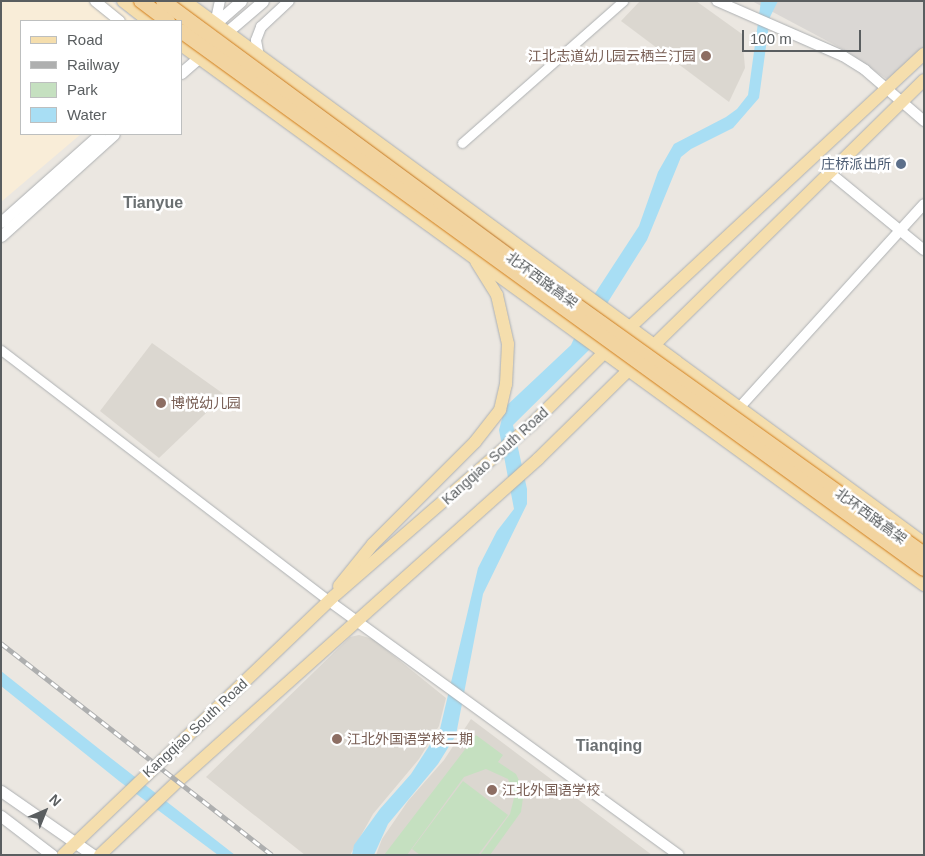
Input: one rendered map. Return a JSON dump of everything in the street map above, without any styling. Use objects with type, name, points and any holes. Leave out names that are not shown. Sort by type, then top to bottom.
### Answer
[{"type":"highway","points":[[141,1],[167,20]]},
{"type":"highway","name":"北环西路高架","points":[[163,1],[569,300],[924,554]]},
{"type":"highway","name":"北环西路高架","points":[[182,32],[924,570]]},
{"type":"main road","points":[[123,1],[148,20]]},
{"type":"main road","points":[[185,1],[226,33],[924,543]]},
{"type":"main road","points":[[182,69],[186,52],[241,1]]},
{"type":"main road","points":[[186,52],[226,33],[262,1]]},
{"type":"main road","points":[[186,52],[472,256],[924,585]]},
{"type":"main road","name":"Kangqiao South Road","points":[[63,855],[331,599],[532,424],[624,324],[924,54]]},
{"type":"main road","name":"Kangqiao South Road","points":[[100,855],[166,792],[538,459],[652,344],[924,80]]},
{"type":"main road","points":[[1,222],[99,135]]},
{"type":"main road","points":[[1,236],[113,135]]},
{"type":"main road","points":[[331,599],[346,575],[373,544],[476,442],[500,410],[506,384],[508,344],[497,295],[472,256]]},
{"type":"main road","points":[[1,792],[94,855]]},
{"type":"main road","points":[[1,816],[52,855]]},
{"type":"street","points":[[94,1],[119,20]]},
{"type":"street","points":[[215,24],[220,1]]},
{"type":"street","points":[[259,57],[256,40],[261,26],[289,1]]},
{"type":"street","points":[[462,143],[623,1]]},
{"type":"street","points":[[717,1],[844,56],[887,88],[924,121]]},
{"type":"street","points":[[829,172],[901,229],[924,250]]},
{"type":"street","points":[[739,408],[924,204]]},
{"type":"street","points":[[1,350],[358,620],[678,855]]},
{"type":"shaded area","points":[[1,1],[111,1],[135,20],[20,20],[20,135],[80,135],[1,202]]},
{"type":"shaded area","name":"江北志道幼儿园云栖兰汀园","points":[[640,1],[696,1],[742,34],[745,68],[729,102],[621,21]]},
{"type":"shaded area","points":[[752,1],[924,1],[924,47],[888,80],[848,52]]},
{"type":"shaded area","name":"博悦幼儿园","points":[[152,343],[225,395],[159,458],[100,411]]},
{"type":"shaded area","name":"江北外国语学校二期","points":[[359,635],[373,639],[446,698],[439,726],[419,759],[373,814],[350,855],[305,855],[206,777],[350,637]]},
{"type":"shaded area","name":"江北外国语学校","points":[[471,719],[652,855],[376,855],[382,839],[408,801],[444,760]]},
{"type":"green space","points":[[476,735],[503,755],[498,762],[516,774],[524,791],[521,812],[490,855],[480,855],[510,814],[514,798],[508,779],[486,769],[464,777],[407,855],[384,855]]},
{"type":"green space","points":[[463,781],[508,815],[478,855],[420,855],[412,849]]},
{"type":"water","points":[[761,1],[778,1],[770,17],[759,98],[733,128],[691,149],[681,157],[647,240],[608,302],[589,350],[513,425],[527,489],[527,504],[483,594],[456,735],[438,764],[388,824],[374,855],[352,855],[354,845],[380,809],[411,774],[440,729],[478,568],[497,531],[514,509],[499,430],[505,407],[571,345],[594,295],[639,226],[658,172],[674,144],[726,117],[737,109],[748,95]]},
{"type":"water","points":[[1,671],[235,855],[218,855],[119,781],[1,686]]},
{"type":"railway","points":[[1,643],[272,855]]},
{"type":"place","name":"江北志道幼儿园云栖兰汀园","points":[[706,56]]},
{"type":"place","name":"庄桥派出所","points":[[901,164]]},
{"type":"place","name":"博悦幼儿园","points":[[161,403]]},
{"type":"place","name":"江北外国语学校二期","points":[[337,739]]},
{"type":"place","name":"江北外国语学校","points":[[492,790]]},
{"type":"district","name":"Tianyue","points":[[153,203]]},
{"type":"district","name":"Tianqing","points":[[609,746]]}]
